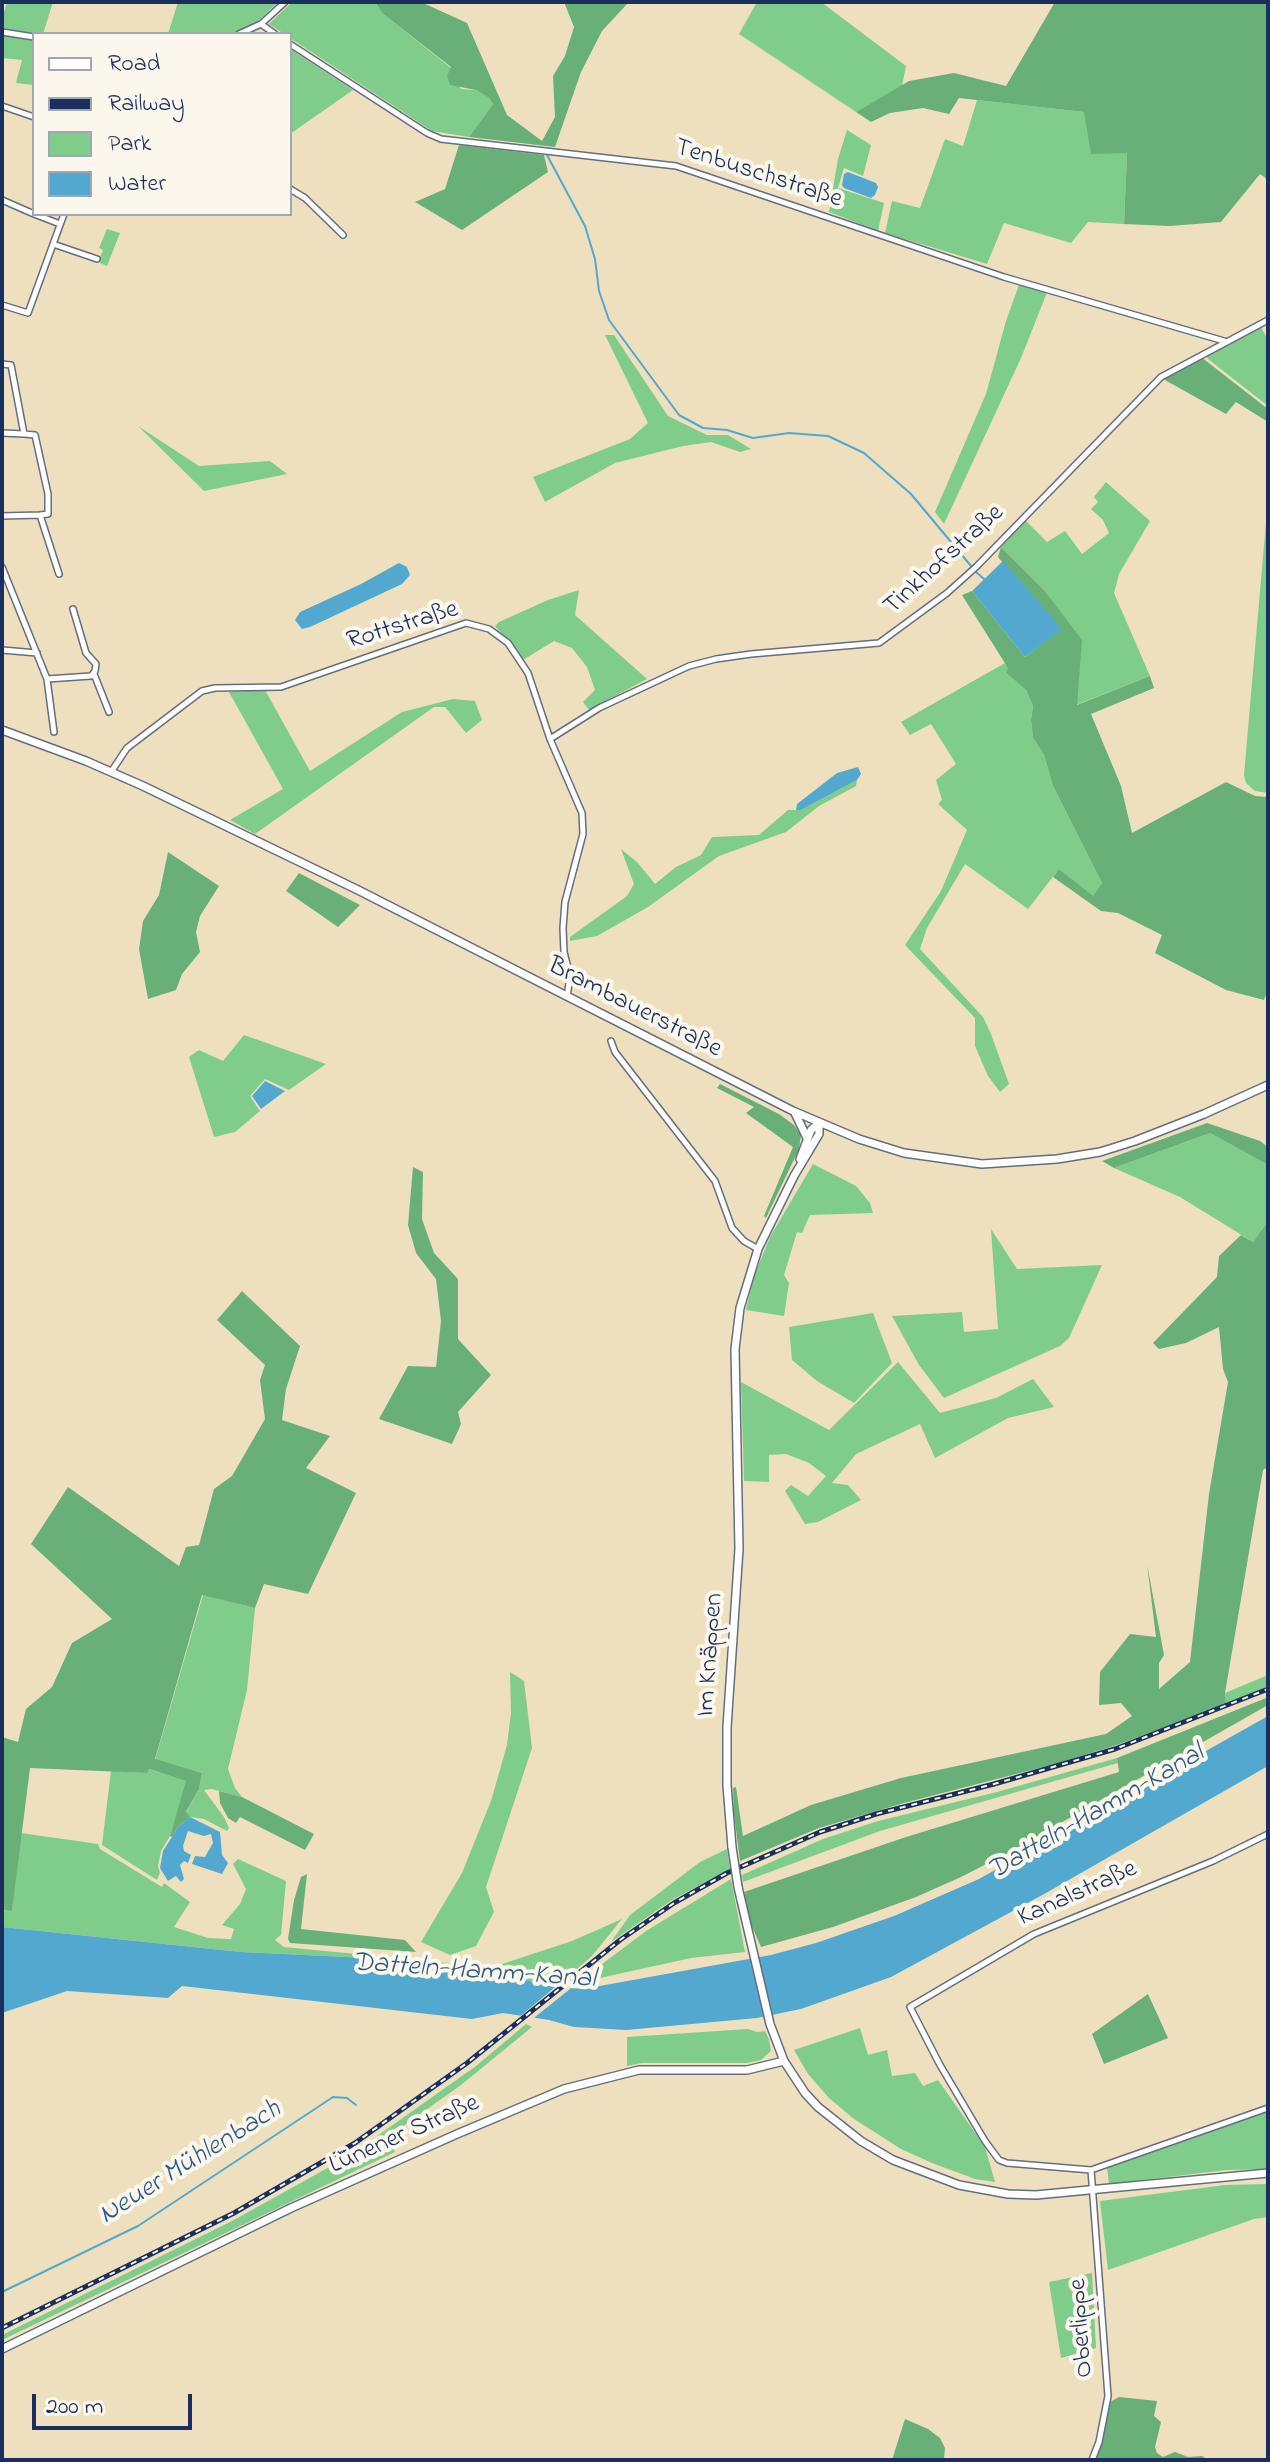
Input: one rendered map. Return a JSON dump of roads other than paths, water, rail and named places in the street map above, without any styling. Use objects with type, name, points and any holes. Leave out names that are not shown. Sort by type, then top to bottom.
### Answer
[{"type":"street","points":[[243,32],[261,24],[285,2]]},
{"type":"street","points":[[261,24],[272,32]]},
{"type":"street","points":[[2,32],[32,37]]},
{"type":"street","name":"Tenbuschstraße","points":[[292,45],[441,139],[676,166],[1004,277],[1224,341]]},
{"type":"street","points":[[2,106],[32,116]]},
{"type":"street","points":[[292,190],[305,198],[343,235]]},
{"type":"street","points":[[2,200],[32,213]]},
{"type":"street","points":[[39,216],[60,224]]},
{"type":"street","points":[[2,305],[28,313],[63,216]]},
{"type":"street","points":[[53,244],[97,259]]},
{"type":"street","name":"Tinkhofstraße","points":[[550,739],[599,708],[689,666],[751,654],[879,643],[947,593],[976,567],[1161,377],[1268,320]]},
{"type":"street","points":[[2,364],[11,365],[24,434]]},
{"type":"street","points":[[2,433],[35,435],[48,494],[48,514],[2,516]]},
{"type":"street","points":[[40,515],[59,574]]},
{"type":"street","points":[[2,567],[47,679],[54,732]]},
{"type":"street","points":[[73,609],[86,653],[96,664],[94,674],[109,712]]},
{"type":"street","name":"Rottstraße","points":[[111,772],[127,748],[202,691],[281,687],[466,623],[489,629],[508,643],[528,673],[550,739],[582,813],[583,834],[565,902],[564,952],[570,976],[567,997]]},
{"type":"street","points":[[2,650],[37,653]]},
{"type":"street","points":[[47,679],[94,674]]},
{"type":"street","name":"Brambauerstraße","points":[[4,735],[111,772],[358,890],[793,1111],[859,1139],[904,1153],[982,1164],[1057,1159],[1100,1152],[1135,1141],[1268,1085]]},
{"type":"street","points":[[611,1041],[615,1052],[715,1181],[732,1228],[744,1241],[758,1249]]},
{"type":"street","points":[[793,1111],[807,1139]]},
{"type":"street","points":[[794,1176],[811,1130],[819,1123]]},
{"type":"street","name":"Im Knäppen","points":[[819,1123],[819,1134],[794,1176],[758,1249],[740,1308],[735,1349],[739,1549],[727,1727],[727,1785],[738,1887],[770,2024],[784,2061],[805,2093],[838,2124],[877,2151],[910,2168],[959,2185],[1008,2194],[1047,2195],[1268,2173]]},
{"type":"street","name":"Kanalstraße","points":[[1091,2170],[999,2160],[940,2065],[910,2007],[1034,1934],[1213,1861],[1268,1834]]},
{"type":"street","name":"Lünener Straße","points":[[2,2349],[291,2208],[564,2089],[639,2070],[747,2070],[784,2061]]},
{"type":"street","points":[[1091,2170],[1268,2108]]},
{"type":"street","name":"Oberlippe","points":[[1091,2170],[1108,2396],[1099,2442],[1092,2460]]},
{"type":"water","points":[[848,172],[876,183],[875,195],[871,198],[844,188],[844,174]]},
{"type":"water","points":[[1003,561],[1062,629],[1025,657],[972,591]]},
{"type":"water","points":[[399,563],[407,567],[410,575],[402,584],[310,627],[302,629],[295,620],[300,612]]},
{"type":"water","points":[[858,767],[861,774],[857,780],[796,810],[797,804],[837,773]]},
{"type":"water","points":[[265,1081],[285,1091],[261,1109],[252,1096]]},
{"type":"water","name":"Datteln-Hamm-Kanal","points":[[1268,1716],[1268,1766],[1046,1893],[891,1977],[801,2009],[757,2018],[626,2030],[574,2027],[503,2013],[472,2019],[182,1986],[168,1998],[67,1991],[2,2013],[2,1927],[241,1952],[368,1958],[479,1974],[504,1972],[541,1985],[583,1989],[771,1955],[894,1916],[979,1879]]},
{"type":"water","points":[[190,1817],[220,1832],[222,1855],[228,1863],[222,1874],[192,1864],[195,1856],[205,1857],[213,1843],[211,1834],[204,1836],[188,1831],[183,1846],[184,1851],[191,1855],[188,1863],[184,1861],[180,1865],[184,1879],[181,1882],[176,1876],[168,1881],[160,1868],[163,1851],[179,1826]]},
{"type":"waterway","points":[[547,155],[585,226],[595,259],[599,291],[609,320],[679,415],[703,428],[727,430],[753,438],[789,433],[828,436],[864,453],[911,494],[971,566]]},
{"type":"waterway","points":[[976,572],[984,579]]},
{"type":"waterway","name":"Neuer Mühlenbach","points":[[2,2292],[138,2226],[333,2097],[347,2098],[356,2105]]},
{"type":"railway","points":[[2,2328],[234,2213],[355,2143],[467,2063],[620,1940],[674,1903],[727,1873],[820,1832],[1115,1749],[1268,1689]]}]
